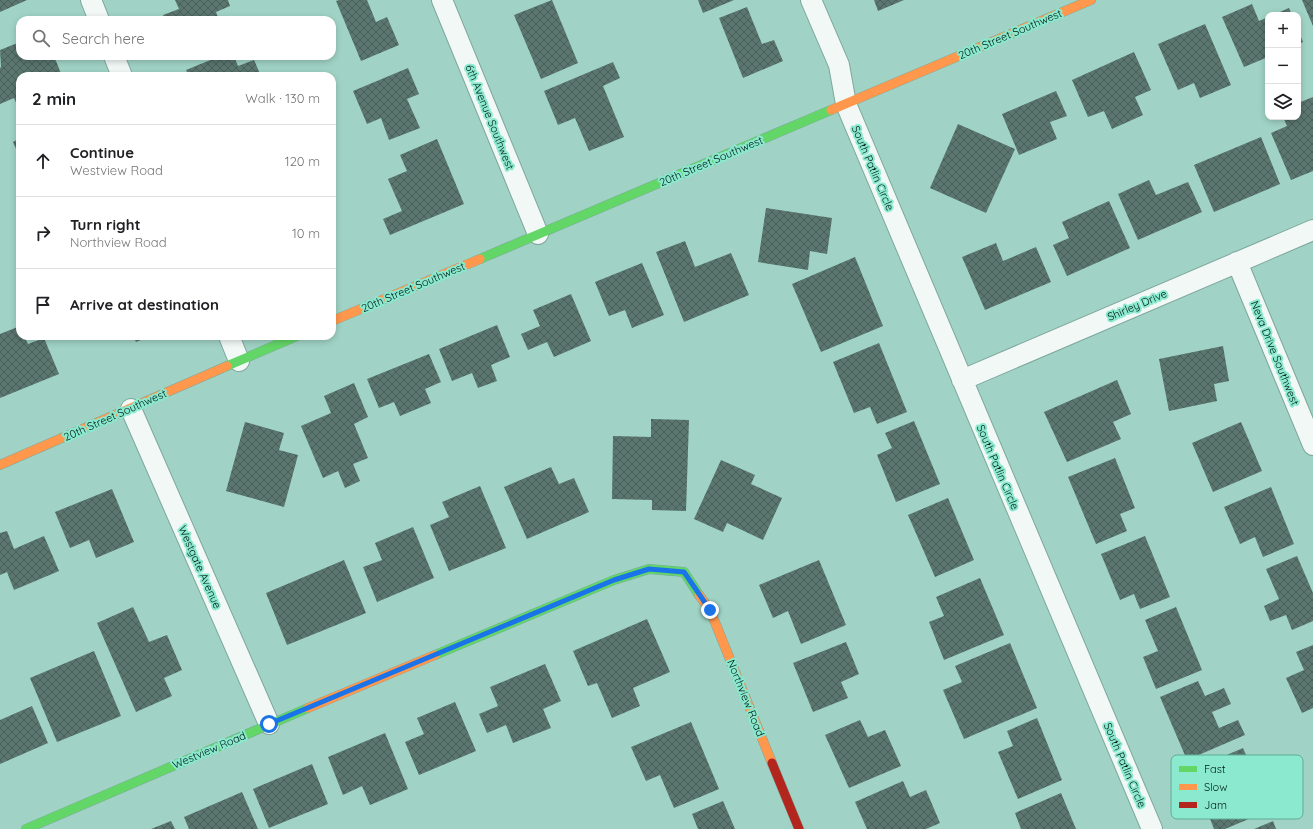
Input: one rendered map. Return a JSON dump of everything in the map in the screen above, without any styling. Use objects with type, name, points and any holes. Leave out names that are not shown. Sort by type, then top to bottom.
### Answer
[{"type":"street","points":[[91,0],[97,16]]},
{"type":"street","name":"6th Avenue Southwest","points":[[442,0],[538,234]]},
{"type":"street","name":"South Patlin Circle","points":[[812,0],[839,65],[846,104],[1152,829]]},
{"type":"street","name":"20th Street Southwest","points":[[336,319],[1090,0]]},
{"type":"street","points":[[116,60],[120,72]]},
{"type":"street","name":"Shirley Drive","points":[[962,380],[1313,230]]},
{"type":"street","name":"Neva Drive Southwest","points":[[1237,262],[1313,444]]},
{"type":"street","points":[[231,340],[239,360]]},
{"type":"street","name":"20th Street Southwest","points":[[0,465],[287,340]]},
{"type":"street","name":"Westgate Avenue","points":[[131,409],[269,724]]},
{"type":"street","name":"Westview Road","points":[[26,829],[269,724],[614,580],[649,569],[684,572]]},
{"type":"street","name":"Northview Road","points":[[684,572],[710,610],[799,829]]},
{"type":"building","points":[[0,0],[27,0],[0,12]]},
{"type":"building","points":[[175,0],[228,0],[230,6],[216,12],[218,16],[163,16],[179,9]]},
{"type":"building","points":[[367,0],[376,22],[387,17],[399,45],[361,61],[336,1]]},
{"type":"building","points":[[552,0],[578,63],[541,79],[514,15]]},
{"type":"building","points":[[698,0],[734,0],[703,13]]},
{"type":"building","points":[[874,0],[904,0],[878,11]]},
{"type":"building","points":[[1302,0],[1313,0],[1313,26]]},
{"type":"building","points":[[1252,4],[1259,21],[1265,18],[1265,58],[1244,67],[1222,17]]},
{"type":"building","points":[[747,7],[762,44],[774,40],[783,61],[743,78],[719,18]]},
{"type":"building","points":[[1289,8],[1291,12],[1280,12]]},
{"type":"building","points":[[1205,24],[1231,85],[1200,98],[1194,83],[1178,90],[1158,44]]},
{"type":"building","points":[[16,44],[16,60],[56,60],[60,72],[16,72],[16,103],[14,98],[0,104],[0,50]]},
{"type":"building","points":[[1134,52],[1151,90],[1135,97],[1143,115],[1112,129],[1104,111],[1088,117],[1072,80]]},
{"type":"building","points":[[210,60],[236,60],[238,66],[254,60],[259,72],[187,72],[186,70]]},
{"type":"building","points":[[613,62],[620,78],[603,86],[624,137],[589,151],[575,118],[558,125],[544,91]]},
{"type":"building","points":[[408,68],[419,94],[407,99],[420,128],[389,140],[381,118],[367,124],[353,91]]},
{"type":"building","points":[[1056,91],[1067,116],[1050,122],[1057,139],[1019,155],[1002,114]]},
{"type":"building","points":[[1313,97],[1313,171],[1291,180],[1271,133],[1287,126],[1284,120],[1301,120],[1301,102]]},
{"type":"building","points":[[958,124],[1015,149],[986,213],[930,188]]},
{"type":"building","points":[[1261,137],[1280,184],[1214,212],[1194,165]]},
{"type":"building","points":[[437,139],[464,204],[390,235],[383,219],[402,211],[388,179],[407,171],[400,155]]},
{"type":"building","points":[[16,140],[16,149],[13,142]]},
{"type":"building","points":[[1149,180],[1156,195],[1188,182],[1202,212],[1138,240],[1118,194]]},
{"type":"building","points":[[1109,201],[1130,248],[1067,276],[1053,245],[1069,238],[1062,222]]},
{"type":"building","points":[[766,208],[832,218],[827,254],[810,251],[808,270],[758,262]]},
{"type":"building","points":[[685,241],[695,267],[731,253],[749,295],[684,322],[656,252]]},
{"type":"building","points":[[996,243],[1003,261],[1036,247],[1051,282],[985,310],[962,257]]},
{"type":"building","points":[[855,257],[883,326],[821,352],[792,284]]},
{"type":"building","points":[[642,263],[664,315],[632,328],[625,310],[609,316],[595,282]]},
{"type":"building","points":[[571,294],[591,341],[554,357],[547,342],[528,350],[521,334],[540,326],[533,310]]},
{"type":"building","points":[[497,325],[510,357],[491,365],[497,381],[478,388],[472,373],[452,381],[439,349]]},
{"type":"building","points":[[16,328],[16,340],[26,340],[28,344],[39,340],[45,340],[59,374],[0,398],[0,334]]},
{"type":"building","points":[[879,343],[907,412],[877,424],[870,407],[854,413],[833,362]]},
{"type":"building","points":[[1223,346],[1229,381],[1214,384],[1217,401],[1169,411],[1159,359]]},
{"type":"building","points":[[429,354],[441,382],[425,389],[431,403],[400,416],[394,402],[379,408],[367,379]]},
{"type":"building","points":[[1117,380],[1131,414],[1113,422],[1121,439],[1067,462],[1044,412]]},
{"type":"building","points":[[354,383],[368,417],[354,424],[368,458],[353,464],[360,481],[345,488],[338,471],[323,478],[301,426],[331,413],[324,396]]},
{"type":"building","points":[[651,419],[689,420],[686,511],[652,510],[652,500],[612,499],[613,436],[651,437]]},
{"type":"building","points":[[914,421],[940,484],[896,502],[877,455],[892,448],[885,433]]},
{"type":"building","points":[[245,422],[284,433],[279,450],[298,455],[284,507],[226,491]]},
{"type":"building","points":[[1241,422],[1262,471],[1213,492],[1192,443]]},
{"type":"building","points":[[1115,458],[1135,508],[1120,514],[1127,531],[1096,544],[1068,477]]},
{"type":"building","points":[[721,460],[755,475],[751,484],[782,498],[763,540],[727,523],[723,532],[694,519]]},
{"type":"building","points":[[551,467],[559,484],[574,478],[589,512],[527,539],[504,487]]},
{"type":"building","points":[[480,486],[506,548],[449,571],[430,525],[449,517],[442,502]]},
{"type":"building","points":[[1271,487],[1294,544],[1263,557],[1255,537],[1240,544],[1224,507]]},
{"type":"building","points":[[112,489],[134,542],[96,558],[89,540],[70,548],[55,512]]},
{"type":"building","points":[[948,498],[974,560],[935,577],[908,515]]},
{"type":"building","points":[[413,527],[434,578],[377,602],[363,567],[382,560],[375,543]]},
{"type":"building","points":[[7,531],[14,549],[44,536],[59,571],[14,590],[7,572],[0,575],[0,533]]},
{"type":"building","points":[[1145,536],[1170,597],[1140,609],[1134,594],[1120,600],[1101,554]]},
{"type":"building","points":[[1297,556],[1313,593],[1313,621],[1292,630],[1286,615],[1270,621],[1264,606],[1279,599],[1266,569]]},
{"type":"building","points":[[344,560],[366,613],[287,645],[266,593]]},
{"type":"building","points":[[819,560],[846,625],[801,644],[788,611],[773,618],[759,585]]},
{"type":"building","points":[[980,578],[1004,635],[944,660],[929,622],[944,616],[936,597]]},
{"type":"building","points":[[133,607],[149,642],[167,635],[182,670],[164,678],[172,696],[136,712],[97,623]]},
{"type":"building","points":[[1176,607],[1202,670],[1156,689],[1143,657],[1158,651],[1145,620]]},
{"type":"building","points":[[647,619],[670,672],[633,688],[640,706],[612,718],[597,683],[588,686],[573,651]]},
{"type":"building","points":[[846,642],[859,674],[841,682],[848,698],[813,712],[793,663]]},
{"type":"building","points":[[1010,643],[1037,708],[964,739],[943,690],[962,682],[955,666]]},
{"type":"building","points":[[1313,645],[1313,708],[1302,713],[1286,678],[1304,670],[1296,652]]},
{"type":"building","points":[[94,651],[121,716],[57,742],[30,678]]},
{"type":"building","points":[[545,664],[561,701],[543,709],[551,728],[513,743],[506,725],[487,733],[479,714],[498,706],[490,687]]},
{"type":"building","points":[[1198,681],[1205,696],[1224,688],[1231,704],[1212,712],[1219,728],[1238,720],[1245,735],[1199,755],[1185,755],[1160,697]]},
{"type":"building","points":[[455,702],[476,751],[419,775],[405,742],[424,734],[417,718]]},
{"type":"building","points":[[32,706],[48,743],[0,764],[0,720]]},
{"type":"building","points":[[1037,718],[1062,780],[1018,799],[998,752],[1013,746],[1007,731]]},
{"type":"building","points":[[860,720],[868,737],[885,730],[901,766],[849,788],[825,735]]},
{"type":"building","points":[[691,722],[719,789],[674,808],[660,775],[646,781],[631,747]]},
{"type":"building","points":[[385,733],[408,789],[370,805],[362,786],[343,795],[328,757]]},
{"type":"building","points":[[1243,748],[1246,755],[1227,755]]},
{"type":"building","points":[[312,764],[328,804],[269,828],[253,789]]},
{"type":"building","points":[[903,781],[910,797],[926,790],[940,823],[926,829],[867,829],[855,802]]},
{"type":"building","points":[[242,792],[258,829],[189,829],[184,817]]},
{"type":"building","points":[[1061,793],[1076,829],[1021,829],[1015,813]]},
{"type":"building","points":[[723,801],[735,829],[698,829],[692,814]]},
{"type":"building","points":[[1210,819],[1249,819],[1225,829],[1214,829]]},
{"type":"building","points":[[171,821],[175,829],[151,829]]},
{"type":"building","points":[[1273,821],[1276,829],[1254,829]]},
{"type":"traffic: fast","points":[[480,259],[831,110]]},
{"type":"traffic: fast","points":[[227,366],[288,340]]},
{"type":"traffic: fast","points":[[435,655],[614,580],[649,569],[684,572],[699,595]]},
{"type":"traffic: fast","points":[[26,829],[308,708]]},
{"type":"traffic: slow","points":[[831,110],[1091,0]]},
{"type":"traffic: slow","points":[[336,319],[480,259]]},
{"type":"traffic: slow","points":[[0,465],[227,366]]},
{"type":"traffic: slow","points":[[699,595],[710,610],[772,763]]},
{"type":"traffic: slow","points":[[308,708],[435,655]]},
{"type":"traffic: jam","points":[[772,763],[799,829]]},
{"type":"route","points":[[269,724],[614,580],[649,569],[684,572],[710,610]]}]
